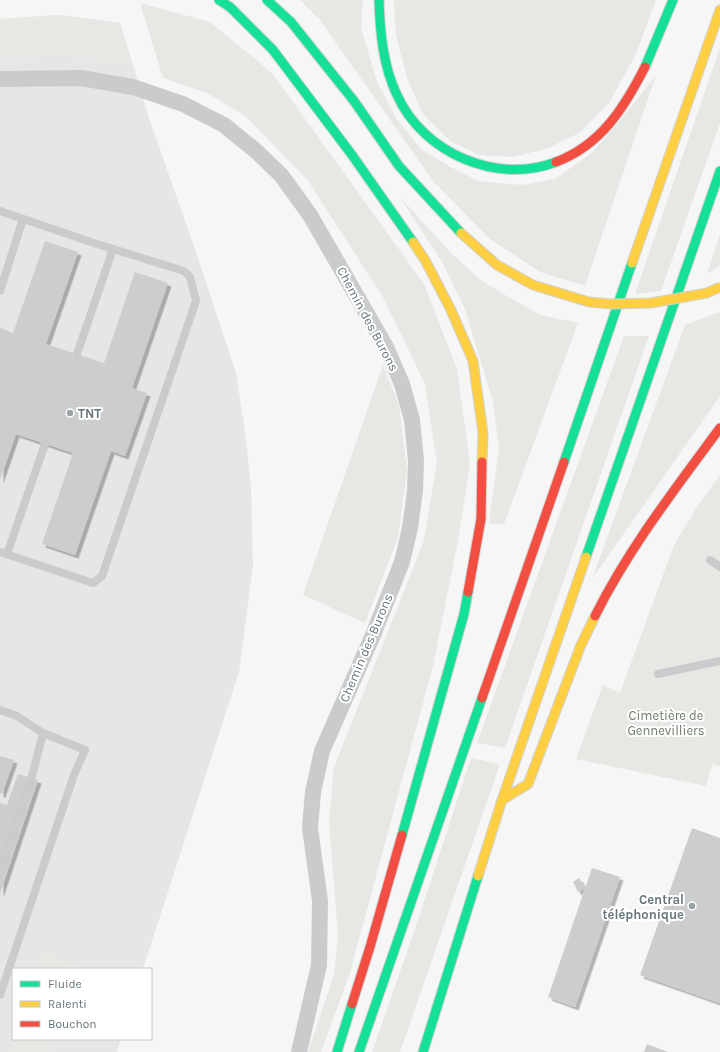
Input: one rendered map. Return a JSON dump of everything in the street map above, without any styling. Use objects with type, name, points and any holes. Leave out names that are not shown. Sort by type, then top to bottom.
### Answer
[{"type":"highway","points":[[220,0],[230,7],[273,50],[352,155],[425,260],[451,310],[473,360],[484,433],[481,519],[464,614],[370,947],[337,1052]]},
{"type":"highway","points":[[267,0],[291,22],[354,101],[399,166],[461,233],[497,265],[533,285],[589,302],[611,304],[651,303],[707,293],[720,286]]},
{"type":"highway","points":[[379,0],[379,22],[383,52],[398,100],[413,122],[432,140],[460,158],[484,167],[512,172],[538,169],[562,161],[583,148],[603,132],[619,111],[637,82],[672,0]]},
{"type":"highway","points":[[359,1052],[720,10]]},
{"type":"highway","points":[[423,1052],[502,800],[720,171]]},
{"type":"highway","points":[[502,800],[528,784],[581,645],[608,590],[633,548],[720,428]]},
{"type":"street","name":"Chemin des Burons","points":[[0,79],[81,78],[133,87],[183,104],[224,125],[256,151],[281,175],[310,215],[386,347],[402,384],[412,420],[416,461],[415,491],[410,528],[402,562],[373,635],[322,751],[314,785],[310,828],[320,901],[319,965],[299,1052]]},
{"type":"lane","points":[[0,211],[184,271],[190,277],[196,301],[102,576],[93,583],[3,553],[45,444]]},
{"type":"lane","points":[[0,290],[23,219]]},
{"type":"lane","points":[[77,354],[113,249]]},
{"type":"lane","points":[[710,560],[720,567]]},
{"type":"lane","points":[[658,674],[720,661]]},
{"type":"lane","points":[[0,710],[17,716],[43,734],[85,750],[74,775],[0,995]]},
{"type":"lane","points":[[0,872],[32,776],[43,734]]},
{"type":"shaded area","points":[[60,15],[120,23],[150,121],[196,252],[236,373],[245,431],[251,486],[253,566],[239,672],[143,968],[12,968],[12,1040],[121,1040],[117,1052],[0,1052],[0,19]]},
{"type":"green space","points":[[300,0],[363,0],[361,28],[377,82],[396,118],[421,149],[447,165],[478,181],[522,185],[555,179],[592,153],[656,75],[585,286],[540,272],[490,239],[433,181],[320,20]]},
{"type":"green space","points":[[394,0],[656,0],[636,54],[609,103],[579,133],[548,148],[514,157],[479,155],[450,141],[423,114],[407,78],[396,35]]},
{"type":"green space","points":[[140,3],[210,22],[272,73],[424,284],[457,369],[470,462],[459,536],[433,666],[349,976],[321,1052],[308,1052],[334,975],[338,937],[329,820],[334,767],[423,543],[437,464],[425,384],[384,299],[307,179],[244,115],[207,93],[163,78]]},
{"type":"green space","points":[[60,15],[120,23],[133,66],[59,56],[0,60],[0,19]]},
{"type":"green space","points":[[720,48],[720,123],[661,291],[635,294]]},
{"type":"green space","points":[[399,196],[452,254],[482,281],[541,315],[578,323],[504,524],[489,524],[499,448],[493,402],[465,309],[442,262]]},
{"type":"green space","points":[[720,234],[720,265],[707,274]]},
{"type":"green space","points":[[720,312],[720,396],[592,579],[685,325]]},
{"type":"green space","points":[[624,336],[649,336],[505,748],[477,743]]},
{"type":"green space","points":[[383,365],[399,405],[407,470],[398,538],[365,623],[303,595]]},
{"type":"green space","name":"Cimetière de Gennevilliers","points":[[720,475],[720,766],[712,764],[706,786],[576,759],[603,685],[620,693],[674,545],[697,507]]},
{"type":"green space","points":[[471,758],[500,764],[400,1052],[372,1052],[414,932]]},
{"type":"green space","points":[[42,951],[84,968],[36,968]]},
{"type":"green space","points":[[12,1040],[54,1040],[50,1052],[8,1052]]},
{"type":"building","name":"TNT","points":[[45,241],[78,252],[46,344],[104,363],[135,272],[168,283],[132,388],[147,393],[125,456],[111,451],[75,555],[42,544],[73,453],[16,434],[0,480],[0,328],[13,333]]},
{"type":"building","points":[[0,756],[14,760],[2,794],[0,794]]},
{"type":"building","points":[[18,774],[38,780],[0,894],[0,803],[7,805]]},
{"type":"building","name":"Central téléphonique","points":[[692,828],[720,838],[720,1003],[640,975]]},
{"type":"building","points":[[592,868],[620,877],[575,1007],[548,997]]},
{"type":"building","points":[[579,878],[585,888],[578,892],[573,882]]},
{"type":"building","points":[[647,1044],[668,1052],[644,1052]]},
{"type":"traffic: fast","points":[[219,0],[230,7],[273,50],[352,155],[413,242]]},
{"type":"traffic: fast","points":[[267,0],[291,22],[354,101],[399,166],[461,233]]},
{"type":"traffic: fast","points":[[379,0],[383,49],[392,84],[409,115],[425,133],[443,148],[464,159],[487,166],[510,169],[533,168],[556,162]]},
{"type":"traffic: fast","points":[[645,67],[673,0]]},
{"type":"traffic: fast","points":[[586,557],[720,171]]},
{"type":"traffic: fast","points":[[564,462],[632,263]]},
{"type":"traffic: fast","points":[[402,835],[464,614],[468,592]]},
{"type":"traffic: fast","points":[[359,1052],[482,698]]},
{"type":"traffic: fast","points":[[423,1052],[478,876]]},
{"type":"traffic: fast","points":[[337,1052],[352,1004]]},
{"type":"traffic: slow","points":[[632,263],[720,10]]},
{"type":"traffic: slow","points":[[461,233],[497,265],[533,285],[589,302],[611,304],[651,303],[707,293],[720,287]]},
{"type":"traffic: slow","points":[[413,242],[425,260],[451,310],[473,361],[483,433],[482,462]]},
{"type":"traffic: slow","points":[[478,876],[502,800],[586,557]]},
{"type":"traffic: slow","points":[[502,800],[528,784],[581,645],[595,616]]},
{"type":"traffic: jam","points":[[556,162],[572,155],[586,146],[610,124],[629,97],[645,67]]},
{"type":"traffic: jam","points":[[595,616],[608,591],[653,519],[720,428]]},
{"type":"traffic: jam","points":[[468,592],[481,519],[482,462]]},
{"type":"traffic: jam","points":[[482,698],[564,462]]},
{"type":"traffic: jam","points":[[352,1004],[402,835]]},
{"type":"place","name":"TNT","points":[[70,413]]},
{"type":"place","name":"Central téléphonique","points":[[692,906]]}]
